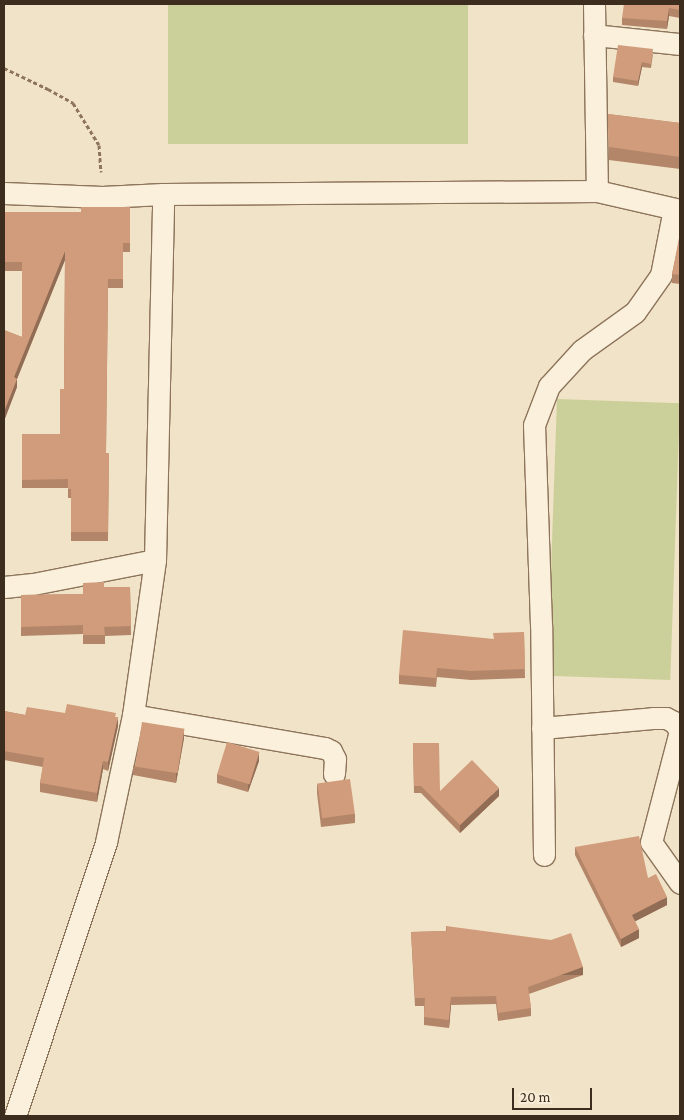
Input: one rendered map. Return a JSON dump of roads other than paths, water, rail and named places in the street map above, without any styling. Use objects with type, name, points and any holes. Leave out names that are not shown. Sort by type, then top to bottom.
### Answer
[{"type":"street","points":[[594,4],[597,191]]},
{"type":"street","points":[[594,35],[680,44]]},
{"type":"street","points":[[4,193],[102,198],[163,194],[597,191],[677,209],[661,275],[635,312],[582,350],[549,386],[534,425],[544,856]]},
{"type":"street","points":[[15,1116],[106,842],[133,715],[155,560],[163,194]]},
{"type":"street","points":[[4,587],[33,584],[155,560]]},
{"type":"street","points":[[133,715],[162,718],[324,748],[331,751],[335,759],[334,774]]},
{"type":"street","points":[[542,728],[653,718],[666,718],[674,722],[680,731],[651,842],[680,883]]}]
